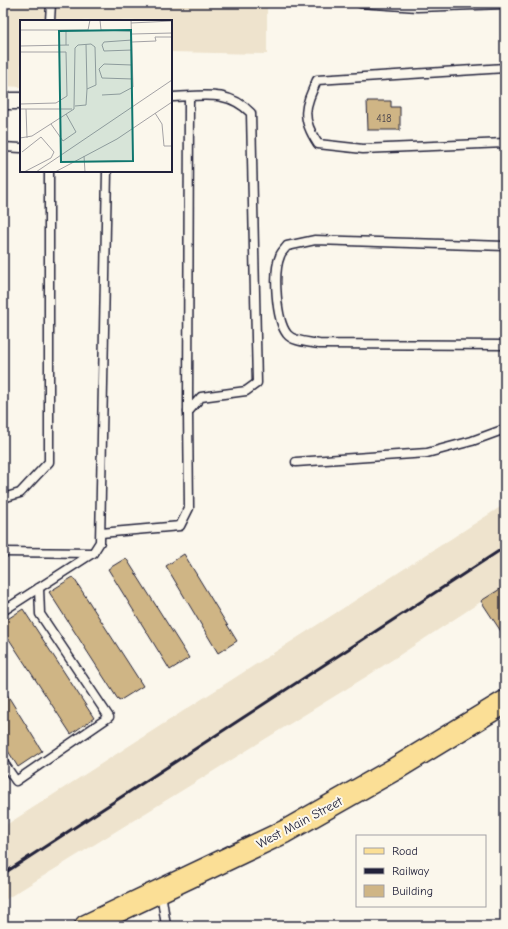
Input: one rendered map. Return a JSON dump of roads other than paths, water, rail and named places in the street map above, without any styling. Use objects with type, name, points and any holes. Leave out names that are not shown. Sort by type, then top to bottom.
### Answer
[{"type":"main road","name":"West Main Street","points":[[86,926],[284,832],[394,769],[505,702]]},
{"type":"street","points":[[3,101],[20,101]]},
{"type":"lane","points":[[50,20],[51,3]]},
{"type":"lane","points":[[360,3],[417,7],[505,4]]},
{"type":"lane","points":[[505,68],[317,80],[306,105],[308,129],[318,144],[363,149],[505,143]]},
{"type":"lane","points":[[101,533],[180,526],[189,508],[189,96]]},
{"type":"lane","points":[[172,97],[225,96],[242,103],[251,113],[256,383],[246,391],[201,397],[188,412]]},
{"type":"lane","points":[[3,147],[20,148]]},
{"type":"lane","points":[[3,498],[20,493],[49,462],[49,172]]},
{"type":"lane","points":[[3,611],[93,553],[100,542],[107,172]]},
{"type":"lane","points":[[505,246],[314,240],[287,246],[280,256],[276,274],[279,318],[288,335],[299,341],[319,344],[505,345]]},
{"type":"lane","points":[[296,462],[427,453],[472,441],[505,429]]},
{"type":"lane","points":[[3,552],[93,553]]},
{"type":"lane","points":[[3,762],[16,781],[109,717],[40,614],[39,588]]},
{"type":"lane","points":[[160,891],[166,926]]},
{"type":"railway","points":[[3,874],[505,547]]}]
